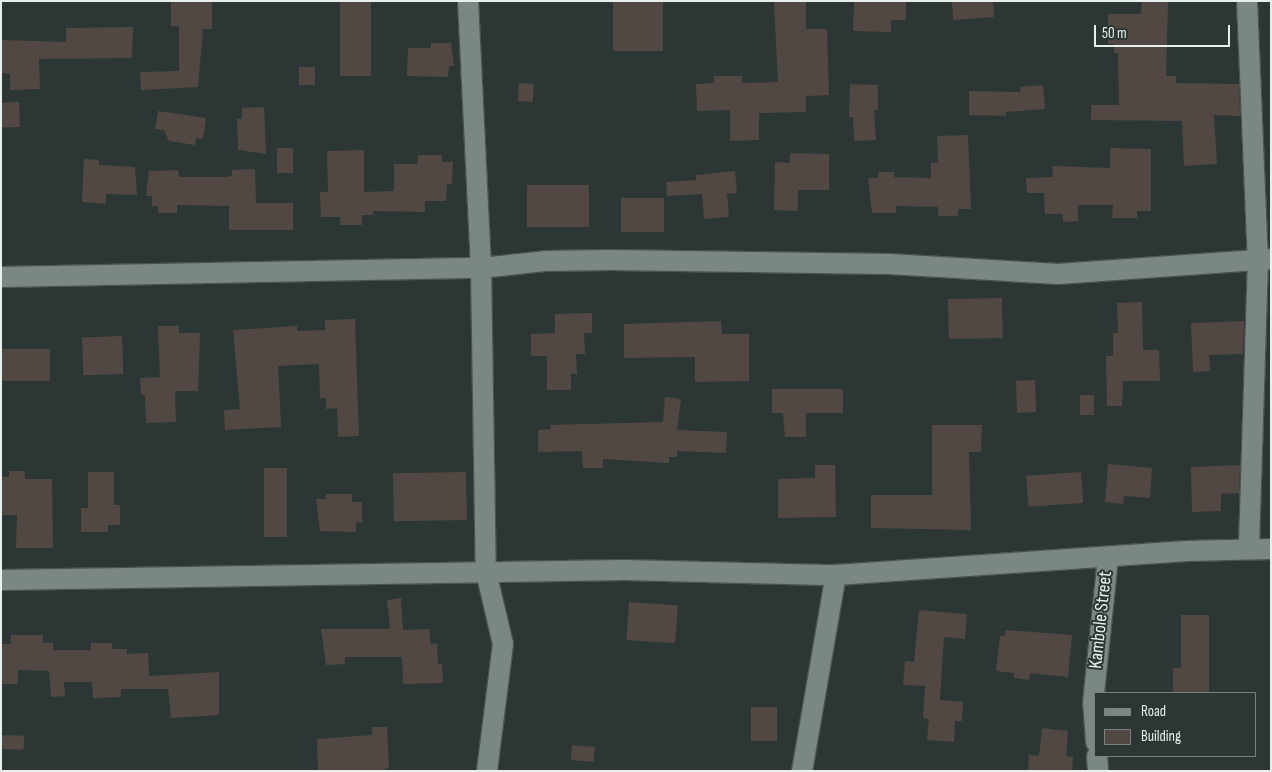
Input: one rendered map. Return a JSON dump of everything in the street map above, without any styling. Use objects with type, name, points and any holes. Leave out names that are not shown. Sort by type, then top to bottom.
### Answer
[{"type":"street","points":[[468,1],[482,268],[486,572],[503,644],[487,771]]},
{"type":"street","points":[[1247,1],[1264,259],[1249,548]]},
{"type":"street","points":[[1,277],[482,268],[545,261],[610,260],[889,264],[1058,274],[1264,259]]},
{"type":"street","points":[[1,580],[486,572],[836,575],[1249,548],[1271,549]]},
{"type":"street","name":"Kambole Street","points":[[1094,692],[1108,558]]},
{"type":"street","points":[[802,771],[836,575]]},
{"type":"street","name":"Kambole Street","points":[[1094,693],[1094,716]]},
{"type":"street","points":[[1097,757],[1098,771]]},
{"type":"building","points":[[171,1],[212,1],[212,29],[203,29],[198,87],[141,90],[140,72],[179,71],[179,26],[171,26]]},
{"type":"building","points":[[340,1],[371,1],[371,76],[340,76]]},
{"type":"building","points":[[613,1],[663,1],[663,51],[613,51]]},
{"type":"building","points":[[774,1],[806,1],[806,29],[827,29],[829,95],[806,96],[806,112],[759,113],[759,140],[730,141],[730,110],[697,111],[696,84],[714,83],[714,76],[742,76],[742,83],[778,82]]},
{"type":"building","points":[[854,1],[906,1],[906,20],[891,20],[891,32],[853,31]]},
{"type":"building","points":[[952,1],[993,1],[994,17],[953,20]]},
{"type":"building","points":[[1142,1],[1168,1],[1166,76],[1176,76],[1176,83],[1239,84],[1240,116],[1214,115],[1217,164],[1184,166],[1182,121],[1091,120],[1091,105],[1119,105],[1118,53],[1114,53],[1114,44],[1108,44],[1108,14],[1141,14]]},
{"type":"building","points":[[133,27],[132,58],[39,59],[40,89],[10,90],[10,74],[1,73],[1,40],[66,42],[66,28]]},
{"type":"building","points":[[431,43],[451,43],[454,66],[449,66],[448,77],[407,76],[408,48],[431,48]]},
{"type":"building","points":[[299,67],[315,67],[315,85],[299,85]]},
{"type":"building","points":[[519,83],[534,84],[533,102],[518,101]]},
{"type":"building","points":[[850,84],[878,85],[878,110],[874,110],[876,140],[854,141],[853,117],[849,117]]},
{"type":"building","points":[[1043,85],[1045,109],[1006,112],[1006,116],[969,115],[969,91],[1021,92],[1020,87]]},
{"type":"building","points":[[19,102],[20,127],[2,128],[1,103]]},
{"type":"building","points":[[264,107],[266,154],[238,150],[237,119],[242,119],[242,108]]},
{"type":"building","points":[[158,111],[206,118],[203,139],[196,138],[195,145],[169,141],[164,130],[155,129]]},
{"type":"building","points":[[968,135],[971,209],[958,209],[958,216],[938,216],[938,207],[896,206],[896,213],[872,213],[868,178],[878,178],[878,172],[894,172],[894,177],[931,178],[931,163],[938,163],[937,136]]},
{"type":"building","points":[[277,148],[293,148],[293,173],[277,173]]},
{"type":"building","points":[[1110,148],[1151,149],[1151,211],[1137,211],[1137,218],[1112,218],[1113,205],[1078,205],[1078,221],[1063,222],[1063,214],[1045,214],[1044,193],[1027,193],[1026,178],[1053,177],[1052,166],[1110,168]]},
{"type":"building","points":[[364,150],[364,192],[394,191],[394,164],[418,164],[418,155],[442,155],[442,162],[453,162],[452,184],[447,184],[446,201],[425,201],[425,212],[373,211],[373,215],[362,215],[362,225],[340,225],[340,217],[321,217],[320,192],[328,192],[327,151]]},
{"type":"building","points":[[790,153],[829,154],[829,190],[798,190],[798,211],[774,210],[775,162],[790,163]]},
{"type":"building","points":[[84,159],[99,160],[99,165],[135,167],[137,195],[106,194],[106,204],[82,202]]},
{"type":"building","points":[[255,169],[256,203],[293,203],[293,230],[229,230],[229,206],[177,205],[177,213],[158,213],[158,206],[152,206],[152,196],[146,196],[149,171],[178,170],[179,177],[225,177],[232,176],[232,170]]},
{"type":"building","points":[[735,171],[737,193],[727,194],[729,217],[704,219],[702,194],[667,196],[666,182],[696,180],[696,175]]},
{"type":"building","points":[[527,185],[589,185],[589,227],[527,227]]},
{"type":"building","points":[[621,198],[664,198],[664,232],[621,232]]},
{"type":"building","points":[[1002,298],[1003,338],[949,339],[948,299]]},
{"type":"building","points":[[1142,302],[1143,350],[1159,350],[1160,381],[1123,381],[1122,406],[1107,406],[1106,356],[1113,356],[1113,333],[1118,333],[1117,303]]},
{"type":"building","points":[[592,313],[592,333],[584,333],[585,354],[576,354],[577,374],[571,374],[571,390],[547,390],[547,356],[531,356],[531,334],[555,333],[555,314]]},
{"type":"building","points":[[355,319],[359,436],[338,437],[337,408],[326,409],[326,398],[320,398],[319,364],[278,366],[281,427],[225,430],[224,410],[240,409],[233,330],[297,326],[297,331],[325,330],[325,320]]},
{"type":"building","points":[[721,321],[722,334],[749,334],[749,381],[695,382],[695,357],[624,358],[624,324]]},
{"type":"building","points":[[1244,321],[1243,354],[1209,355],[1210,371],[1193,372],[1191,323]]},
{"type":"building","points":[[158,326],[179,326],[179,333],[200,333],[198,391],[175,391],[176,422],[146,423],[145,395],[141,395],[140,378],[160,377]]},
{"type":"building","points":[[122,336],[123,374],[83,375],[82,337]]},
{"type":"building","points":[[1,349],[50,349],[50,381],[1,381]]},
{"type":"building","points":[[1035,380],[1036,412],[1017,413],[1016,381]]},
{"type":"building","points":[[772,389],[843,389],[843,413],[806,413],[806,437],[785,437],[783,413],[772,413]]},
{"type":"building","points":[[1080,395],[1094,395],[1094,415],[1080,415]]},
{"type":"building","points":[[665,397],[681,399],[677,430],[727,432],[726,453],[677,451],[677,457],[669,457],[669,463],[603,459],[603,468],[583,468],[582,451],[538,452],[538,430],[551,429],[550,425],[663,422]]},
{"type":"building","points":[[932,425],[982,425],[981,452],[969,452],[971,530],[871,528],[871,495],[932,495]]},
{"type":"building","points":[[1108,464],[1152,468],[1150,498],[1124,496],[1123,504],[1105,502]]},
{"type":"building","points":[[815,465],[835,465],[836,517],[778,518],[778,479],[815,478]]},
{"type":"building","points":[[1240,465],[1239,493],[1221,494],[1221,511],[1192,512],[1191,467]]},
{"type":"building","points":[[264,468],[287,468],[287,537],[264,537]]},
{"type":"building","points":[[9,471],[25,471],[25,479],[52,479],[53,548],[16,548],[17,515],[1,515],[1,477],[9,477]]},
{"type":"building","points":[[88,472],[114,472],[114,505],[120,505],[120,525],[108,525],[108,532],[81,532],[81,508],[88,508]]},
{"type":"building","points":[[466,472],[467,520],[394,521],[393,473]]},
{"type":"building","points":[[1081,472],[1083,503],[1028,507],[1026,476]]},
{"type":"building","points":[[326,494],[352,494],[352,502],[362,502],[362,523],[356,522],[356,532],[320,531],[316,499],[326,499]]},
{"type":"building","points":[[401,598],[403,630],[430,629],[430,644],[437,643],[438,664],[442,664],[443,683],[403,684],[402,657],[345,657],[345,664],[326,665],[321,629],[390,629],[387,600]]},
{"type":"building","points":[[629,602],[678,605],[675,643],[626,640]]},
{"type":"building","points":[[919,610],[967,614],[965,639],[944,637],[940,700],[963,702],[962,721],[955,721],[954,742],[927,740],[929,719],[923,718],[925,686],[903,685],[905,661],[914,662]]},
{"type":"building","points":[[1181,615],[1209,615],[1209,692],[1173,692],[1173,668],[1181,668]]},
{"type":"building","points":[[1005,630],[1072,635],[1068,677],[1030,673],[1029,680],[1014,678],[1014,673],[996,671],[1000,636],[1005,636]]},
{"type":"building","points":[[11,635],[43,635],[43,643],[53,643],[53,650],[91,650],[91,643],[112,643],[112,649],[127,649],[127,654],[148,653],[149,676],[219,672],[219,715],[171,718],[168,689],[121,689],[121,697],[93,698],[92,682],[64,682],[65,696],[51,697],[49,671],[18,670],[18,684],[1,684],[1,644],[11,644]]},
{"type":"building","points":[[751,707],[777,707],[777,741],[751,741]]},
{"type":"building","points":[[372,727],[387,727],[389,767],[381,771],[318,770],[317,739],[372,735]]},
{"type":"building","points":[[1042,728],[1068,731],[1066,756],[1073,757],[1072,771],[1028,771],[1029,755],[1039,756]]},
{"type":"building","points":[[1,735],[24,736],[23,750],[1,749]]},
{"type":"building","points":[[572,745],[595,747],[594,762],[571,760]]}]
